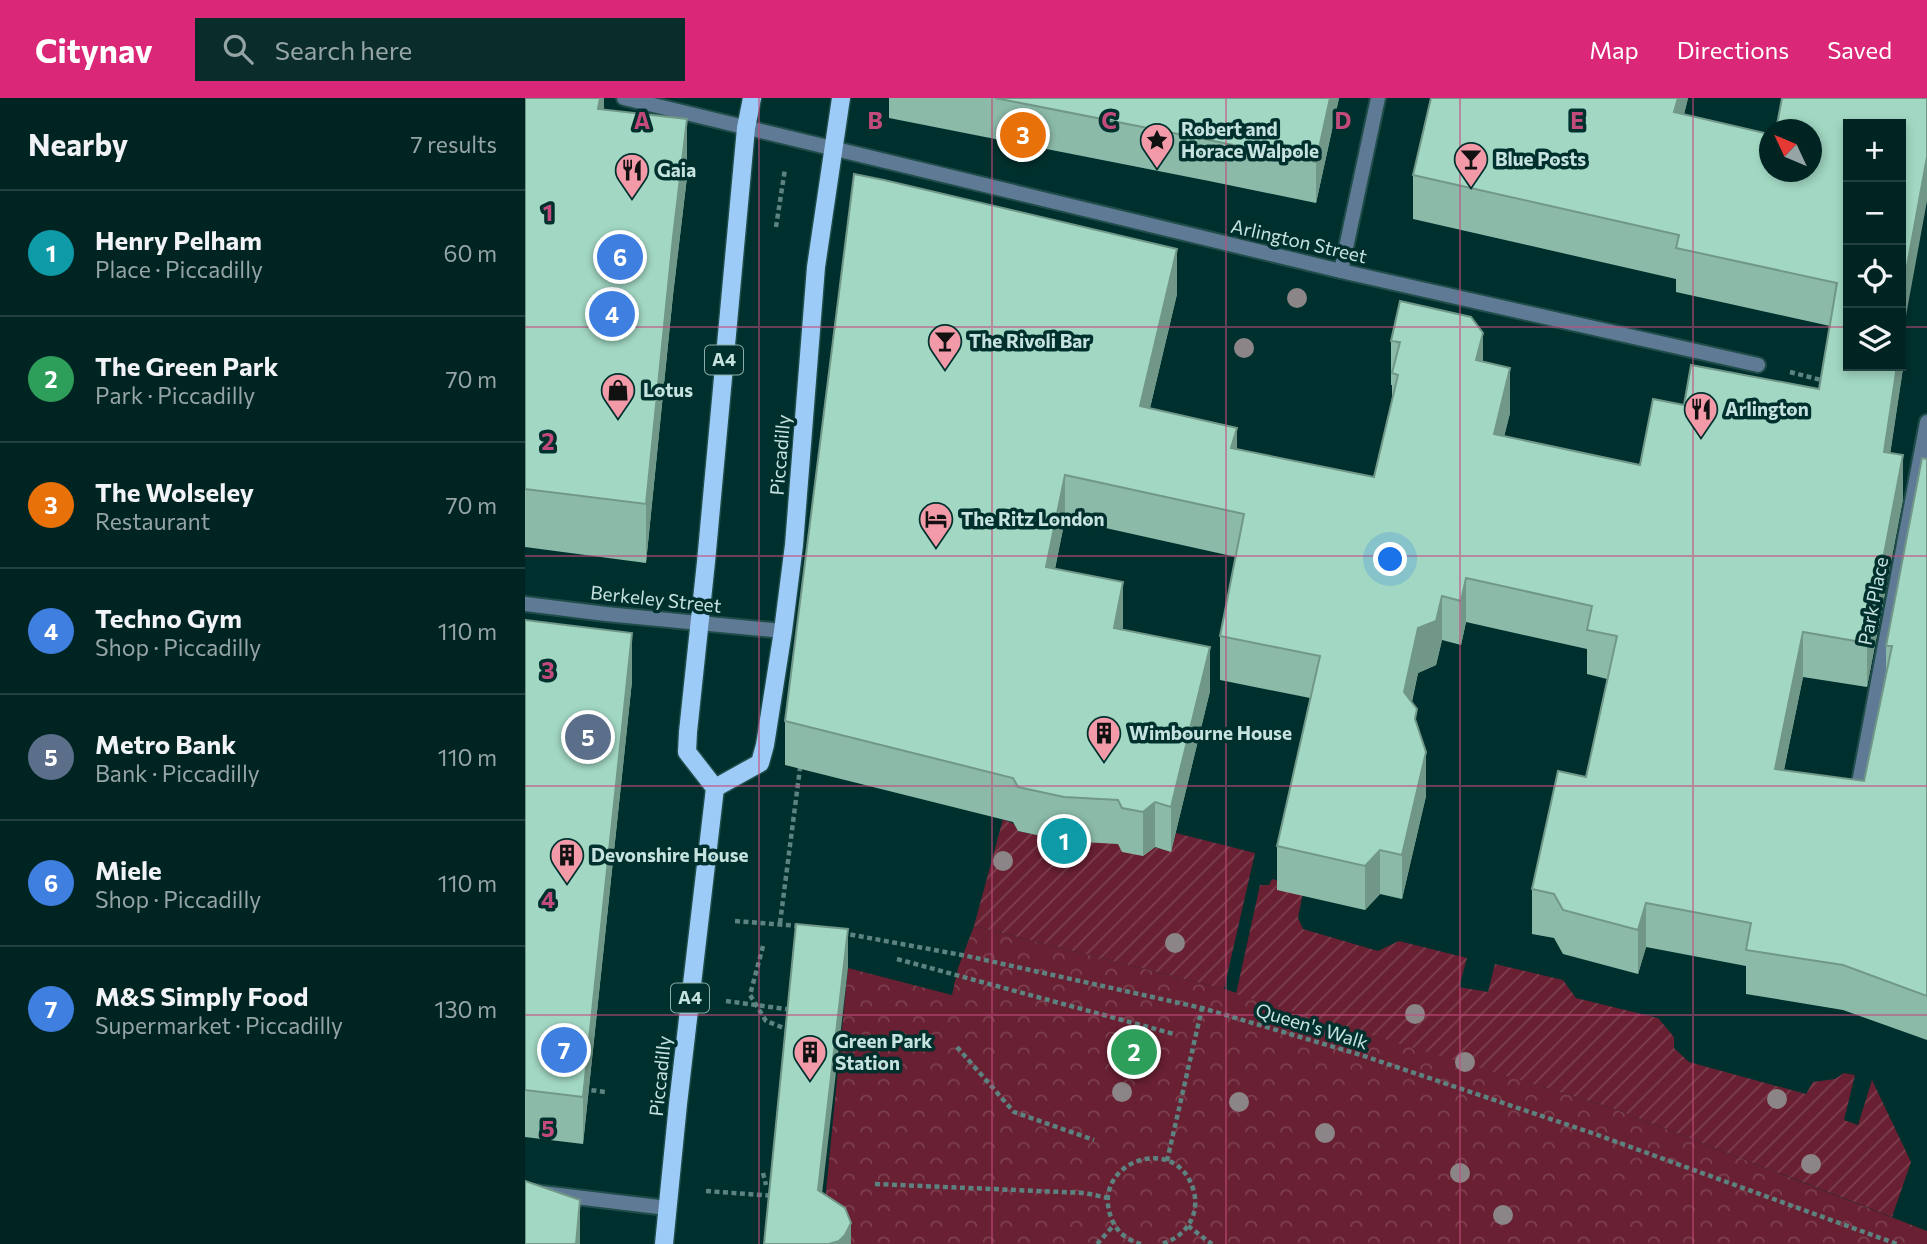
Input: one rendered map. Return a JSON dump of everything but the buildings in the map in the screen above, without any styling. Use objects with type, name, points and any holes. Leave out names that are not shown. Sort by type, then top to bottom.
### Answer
[{"type":"main road","name":"A4","points":[[715,788],[687,751],[746,128],[752,98]]},
{"type":"main road","name":"Piccadilly","points":[[664,1244],[715,788],[760,763],[783,631],[794,545],[816,267],[841,98]]},
{"type":"street","name":"Arlington Street","points":[[624,98],[1341,271],[1758,365]]},
{"type":"street","points":[[1341,271],[1378,98]]},
{"type":"street","name":"Park Place","points":[[1858,788],[1927,422]]},
{"type":"street","name":"Berkeley Street","points":[[525,604],[783,631]]},
{"type":"street","points":[[525,1191],[667,1208]]},
{"type":"path","points":[[775,239],[785,164]]},
{"type":"path","points":[[780,923],[800,768]]},
{"type":"path","points":[[699,920],[806,926]]},
{"type":"path","name":"Queen's Walk","points":[[833,931],[967,956],[1202,1008],[1361,1055],[1569,1125],[1897,1244]]},
{"type":"path","points":[[763,946],[750,995],[766,1021],[796,1033]]},
{"type":"path","points":[[897,959],[1174,1034]]},
{"type":"path","points":[[690,996],[798,1011]]},
{"type":"path","points":[[1167,1161],[1202,1008]]},
{"type":"path","points":[[957,1047],[1014,1112],[1094,1140]]},
{"type":"path","points":[[576,1087],[605,1093]]},
{"type":"path","points":[[1141,1244],[1124,1236],[1114,1226],[1108,1198],[1111,1183],[1119,1171],[1132,1162],[1145,1158],[1160,1158],[1185,1172],[1196,1199],[1195,1213],[1188,1226],[1178,1237],[1160,1244]]},
{"type":"path","points":[[763,1173],[766,1185]]},
{"type":"path","points":[[875,1184],[1085,1193],[1108,1198]]},
{"type":"path","points":[[670,1188],[785,1195]]},
{"type":"path","points":[[1097,1244],[1114,1226]]},
{"type":"path","points":[[1188,1226],[1212,1244]]},
{"type":"green space","points":[[1003,819],[1014,824],[1018,831],[1031,834],[1040,828],[1048,829],[1055,840],[1077,842],[1084,832],[1171,851],[1176,833],[1255,853],[1224,989],[974,926]]},
{"type":"green space","points":[[1272,879],[1304,887],[1298,918],[1303,929],[1378,951],[1399,941],[1467,958],[1459,987],[1488,992],[1495,964],[1563,980],[1576,998],[1658,1018],[1674,1037],[1674,1048],[1689,1062],[1806,1094],[1813,1082],[1835,1079],[1844,1073],[1855,1075],[1844,1120],[1858,1125],[1872,1080],[1911,1162],[1892,1217],[1612,1108],[1236,994],[1260,885],[1269,885]]},
{"type":"green space","points":[[974,926],[1224,989],[1612,1108],[1927,1231],[1927,1244],[845,1244],[822,1232],[848,968],[952,995],[958,968]]},
{"type":"place","name":"The Wolseley","points":[[1023,135]]},
{"type":"place","name":"Robert and Horace Walpole","points":[[1157,170]]},
{"type":"place","name":"Blue Posts","points":[[1471,189]]},
{"type":"place","name":"Gaia","points":[[632,200]]},
{"type":"place","name":"Miele","points":[[620,257]]},
{"type":"place","name":"Techno Gym","points":[[612,314]]},
{"type":"place","name":"The Rivoli Bar","points":[[945,371]]},
{"type":"place","name":"Lotus","points":[[618,420]]},
{"type":"place","name":"Arlington","points":[[1701,439]]},
{"type":"place","name":"The Ritz London","points":[[936,549]]},
{"type":"place","name":"Metro Bank","points":[[588,737]]},
{"type":"place","name":"Wimbourne House","points":[[1104,763]]},
{"type":"place","name":"Henry Pelham","points":[[1064,841]]},
{"type":"place","name":"Devonshire House","points":[[567,885]]},
{"type":"place","name":"M&S Simply Food","points":[[564,1050]]},
{"type":"place","name":"The Green Park","points":[[1134,1052]]},
{"type":"place","name":"Green Park Station","points":[[810,1082]]}]
